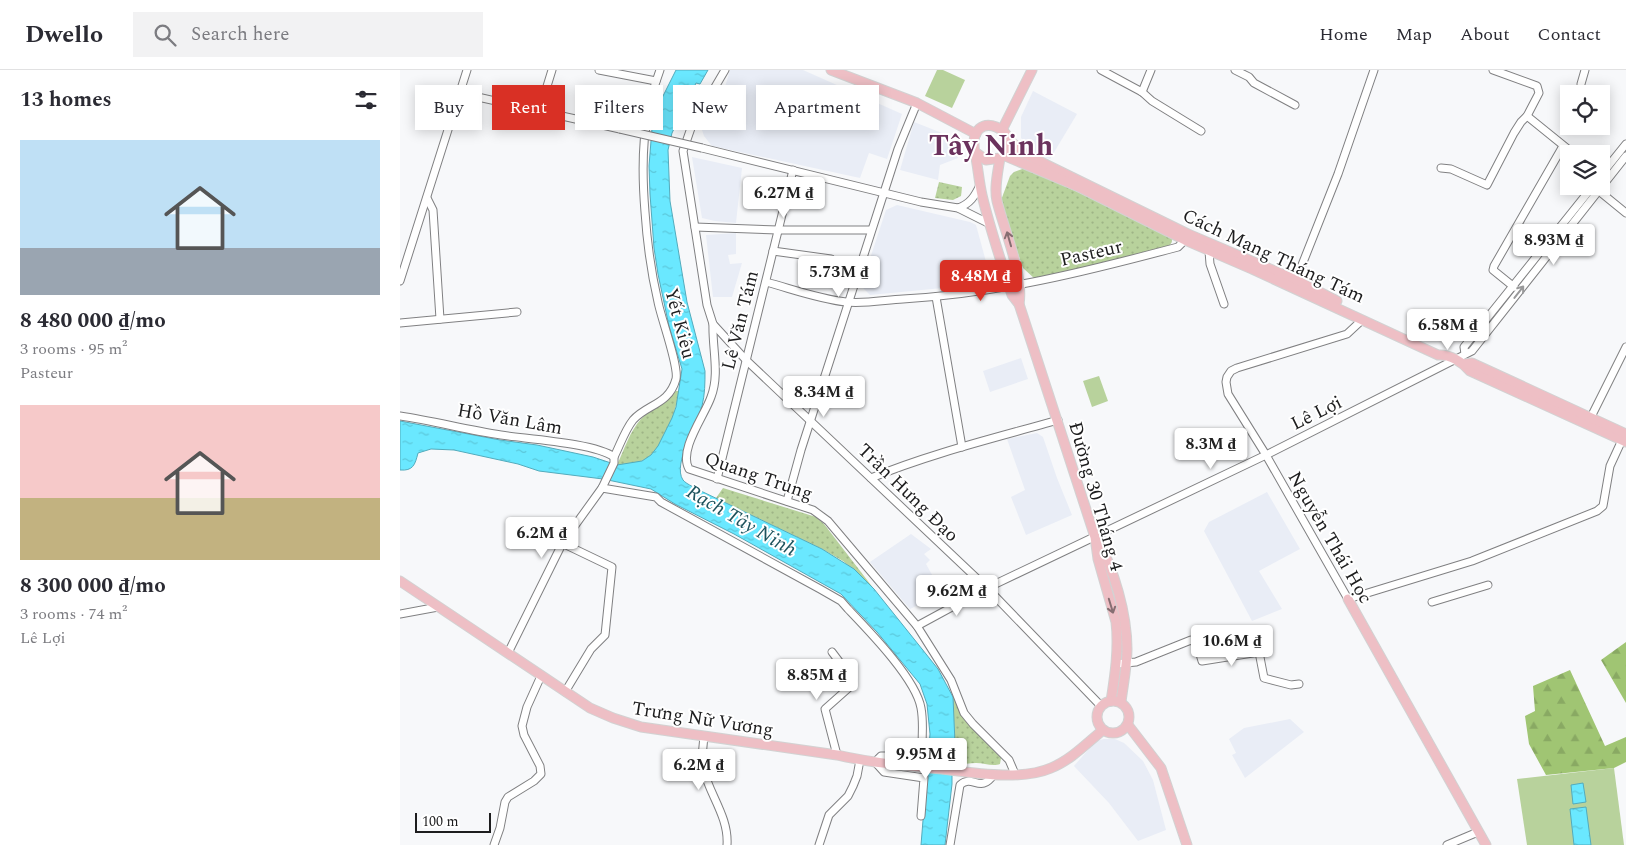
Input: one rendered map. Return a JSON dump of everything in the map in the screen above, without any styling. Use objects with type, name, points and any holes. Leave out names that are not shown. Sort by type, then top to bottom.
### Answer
[{"type":"main road","points":[[831,70],[917,104],[976,134]]},
{"type":"main road","points":[[1002,130],[1032,70]]},
{"type":"main road","points":[[988,126],[998,127],[1002,130],[1008,139],[1008,148],[1001,157],[986,160],[975,152],[973,143],[979,130],[988,126]]},
{"type":"main road","name":"Cách Mạng Tháng Tám","points":[[1008,139],[1025,154],[1186,237]]},
{"type":"main road","name":"Đường 30 Tháng 4","points":[[975,152],[980,185],[1009,287],[1019,304],[1095,536],[1098,559],[1116,622],[1118,645],[1111,701]]},
{"type":"main road","name":"Cách Mạng Tháng Tám","points":[[1001,157],[1079,188],[1271,273],[1363,317],[1441,350],[1444,354],[1459,362]]},
{"type":"main road","name":"Đường 30 Tháng 4","points":[[1001,157],[997,199],[1010,242],[1021,295],[1019,304]]},
{"type":"main road","name":"Cách Mạng Tháng Tám","points":[[1271,273],[1296,280],[1363,317]]},
{"type":"main road","points":[[1459,362],[1472,363],[1591,417],[1625,437]]},
{"type":"main road","points":[[1459,362],[1470,371],[1625,437]]},
{"type":"main road","points":[[1095,536],[1106,556],[1119,599],[1126,635],[1126,664],[1121,702]]},
{"type":"main road","name":"Trưng Nữ Vương","points":[[400,581],[590,708],[640,727],[890,764],[994,774]]},
{"type":"main road","name":"Nguyễn Thái Học","points":[[1348,600],[1486,845]]},
{"type":"main road","points":[[1111,701],[1121,702],[1129,711],[1130,720],[1128,725],[1125,729],[1116,733],[1103,730],[1099,726],[1097,715],[1101,706],[1111,701]]},
{"type":"main road","points":[[1128,725],[1161,768],[1187,845]]},
{"type":"main road","points":[[994,774],[1035,773],[1051,768],[1071,757],[1103,730]]},
{"type":"street","points":[[463,85],[467,70]]},
{"type":"street","points":[[547,85],[552,70]]},
{"type":"street","points":[[599,70],[656,81]]},
{"type":"street","name":"Yết Kiêu","points":[[508,653],[568,533],[604,485],[634,420],[661,401],[670,392],[676,378],[677,371],[654,283],[646,235],[643,193],[642,161],[646,115],[660,70]]},
{"type":"street","name":"Trần Hưng Đạo","points":[[725,70],[683,145],[707,305],[713,324],[746,360],[987,588],[1101,706]]},
{"type":"street","points":[[1101,70],[1142,92],[1152,101],[1201,132]]},
{"type":"street","points":[[1142,92],[1152,70]]},
{"type":"street","points":[[1237,70],[1249,77],[1254,83],[1295,105]]},
{"type":"street","points":[[1296,280],[1338,174],[1374,70]]},
{"type":"street","points":[[1441,168],[1487,184],[1514,133],[1527,116],[1539,92],[1537,86],[1493,70]]},
{"type":"street","points":[[1581,84],[1585,70]]},
{"type":"street","points":[[482,99],[702,148],[921,202],[958,208],[990,224]]},
{"type":"street","points":[[787,501],[871,230],[898,149],[917,104]]},
{"type":"street","points":[[1527,116],[1562,145]]},
{"type":"street","points":[[400,281],[449,130]]},
{"type":"street","points":[[1610,166],[1626,144]]},
{"type":"street","points":[[1514,287],[1500,277],[1494,270],[1494,266],[1560,151]]},
{"type":"street","points":[[1610,170],[1626,156]]},
{"type":"street","name":"Lê Văn Tám","points":[[717,479],[793,170]]},
{"type":"street","points":[[958,208],[971,200],[980,185]]},
{"type":"street","points":[[1505,304],[1591,195]]},
{"type":"street","points":[[1604,195],[1626,213]]},
{"type":"street","points":[[427,198],[433,210],[440,319]]},
{"type":"street","points":[[695,227],[778,230],[871,230]]},
{"type":"street","points":[[1505,304],[1514,287],[1562,232]]},
{"type":"street","name":"Pasteur","points":[[766,282],[827,299],[849,302],[936,297],[1009,287],[1110,265],[1178,247],[1186,237]]},
{"type":"street","points":[[1211,247],[1210,264],[1224,304]]},
{"type":"street","points":[[773,251],[831,259]]},
{"type":"street","points":[[936,297],[962,447]]},
{"type":"street","name":"Lê Lợi","points":[[917,626],[987,588],[1266,455],[1442,367],[1459,362],[1464,354],[1464,347],[1505,304]]},
{"type":"street","points":[[400,323],[517,312]]},
{"type":"street","name":"Nguyễn Thái Học","points":[[1348,600],[1266,455],[1228,394],[1226,382],[1231,371],[1237,368],[1347,334],[1363,317]]},
{"type":"street","name":"Quang Trung","points":[[713,324],[716,365],[712,396],[692,436],[686,454],[689,469],[813,510],[828,521],[917,626],[951,680],[964,713],[1008,760],[1015,774]]},
{"type":"street","points":[[1591,417],[1626,347]]},
{"type":"street","name":"Hồ Văn Lâm","points":[[400,416],[500,435],[590,448],[614,460]]},
{"type":"street","points":[[871,478],[898,467],[962,447],[1058,420]]},
{"type":"street","points":[[1348,600],[1472,561],[1597,511],[1603,506],[1610,466],[1625,437]]},
{"type":"street","points":[[604,485],[656,497],[661,502],[820,588],[848,608],[901,670],[921,706],[921,758],[881,756],[875,762],[884,772],[924,778],[921,816]]},
{"type":"street","points":[[562,544],[612,567],[604,635],[591,648],[565,692]]},
{"type":"street","points":[[1432,602],[1488,585]]},
{"type":"street","points":[[400,614],[438,607]]},
{"type":"street","points":[[1116,664],[1136,662],[1191,640],[1197,644],[1202,661],[1259,652],[1264,678],[1291,685],[1299,684]]},
{"type":"street","points":[[832,652],[853,680],[852,685],[825,709],[837,755]]},
{"type":"street","points":[[494,845],[508,797],[534,781],[541,774],[540,766],[524,735],[522,726],[527,707],[541,676]]},
{"type":"street","points":[[704,737],[703,767],[710,789],[726,825],[727,845]]},
{"type":"street","points":[[819,845],[829,815],[848,796],[853,786],[860,760]]},
{"type":"street","points":[[950,845],[960,785],[967,781],[985,784],[989,782],[994,774]]},
{"type":"street","points":[[1447,845],[1478,832]]},
{"type":"shaded area","points":[[730,70],[803,70],[837,85],[756,85],[756,130],[879,130],[879,104],[902,114],[887,159],[869,153],[860,178],[712,146],[702,130],[746,130],[746,85],[726,85]]},
{"type":"shaded area","points":[[1033,91],[1077,114],[1050,159],[1033,152],[1021,138],[1021,117]]},
{"type":"shaded area","points":[[914,122],[942,133],[954,143],[958,158],[940,165],[938,180],[900,170]]},
{"type":"shaded area","points":[[692,157],[742,168],[736,223],[702,218]]},
{"type":"shaded area","points":[[897,205],[976,225],[991,280],[984,284],[870,295],[861,286],[886,210]]},
{"type":"shaded area","points":[[736,233],[736,254],[728,255],[730,264],[742,263],[732,297],[713,297],[706,235]]},
{"type":"shaded area","points":[[1021,358],[1028,379],[990,392],[983,371]]},
{"type":"shaded area","points":[[1037,433],[1043,437],[1072,515],[1026,535],[1011,497],[1025,490],[1007,439]]},
{"type":"shaded area","points":[[1267,492],[1300,549],[1259,571],[1282,609],[1252,621],[1204,531],[1209,522]]},
{"type":"shaded area","points":[[911,534],[931,549],[924,554],[930,560],[926,564],[942,593],[910,609],[870,562]]},
{"type":"shaded area","points":[[1290,719],[1304,732],[1245,778],[1232,755],[1236,753],[1229,739],[1244,728]]},
{"type":"shaded area","points":[[1115,739],[1124,743],[1143,761],[1153,780],[1166,830],[1138,841],[1109,803],[1074,766],[1096,741]]},
{"type":"green space","points":[[937,70],[943,70],[965,80],[952,108],[925,96]]},
{"type":"green space","points":[[1025,168],[1163,231],[1172,238],[1171,243],[1160,250],[1035,279],[1023,268],[1000,203],[1010,176],[1014,172]]},
{"type":"green space","points":[[939,182],[962,187],[961,196],[953,200],[935,198]]},
{"type":"green space","points":[[1099,376],[1108,401],[1092,407],[1083,381]]},
{"type":"green space","points":[[676,391],[679,391],[673,416],[666,434],[656,450],[639,462],[617,465],[637,424],[645,415],[667,400]]},
{"type":"green space","points":[[723,488],[816,517],[824,524],[874,589],[843,561],[716,498]]},
{"type":"green space","points":[[1626,642],[1626,703],[1601,660]]},
{"type":"green space","points":[[1570,670],[1605,746],[1626,737],[1626,762],[1614,768],[1546,775],[1529,744],[1525,716],[1535,711],[1533,686]]},
{"type":"green space","points":[[953,697],[973,729],[1001,758],[1000,764],[952,764],[955,743]]},
{"type":"green space","points":[[1614,768],[1624,845],[1527,845],[1517,779]]},
{"type":"water","name":"Rạch Tây Ninh","points":[[676,70],[708,70],[700,84],[673,85],[673,130],[668,150],[670,201],[687,302],[705,371],[702,406],[683,454],[680,473],[683,480],[690,485],[822,549],[854,569],[874,589],[938,669],[953,697],[955,743],[952,758],[952,784],[945,845],[921,845],[930,734],[927,704],[920,684],[877,632],[841,594],[734,534],[675,504],[651,489],[603,479],[539,471],[518,464],[454,450],[431,449],[418,453],[416,461],[411,468],[400,470],[400,421],[537,445],[593,457],[617,465],[642,461],[651,455],[658,446],[676,407],[682,369],[669,326],[658,274],[650,194],[649,166],[652,130],[663,130],[663,96]]},
{"type":"water","points":[[1583,783],[1586,802],[1573,804],[1571,785]]},
{"type":"water","points":[[1586,807],[1591,845],[1574,845],[1570,809]]},
{"type":"district","name":"Tây Ninh","points":[[991,145]]}]
